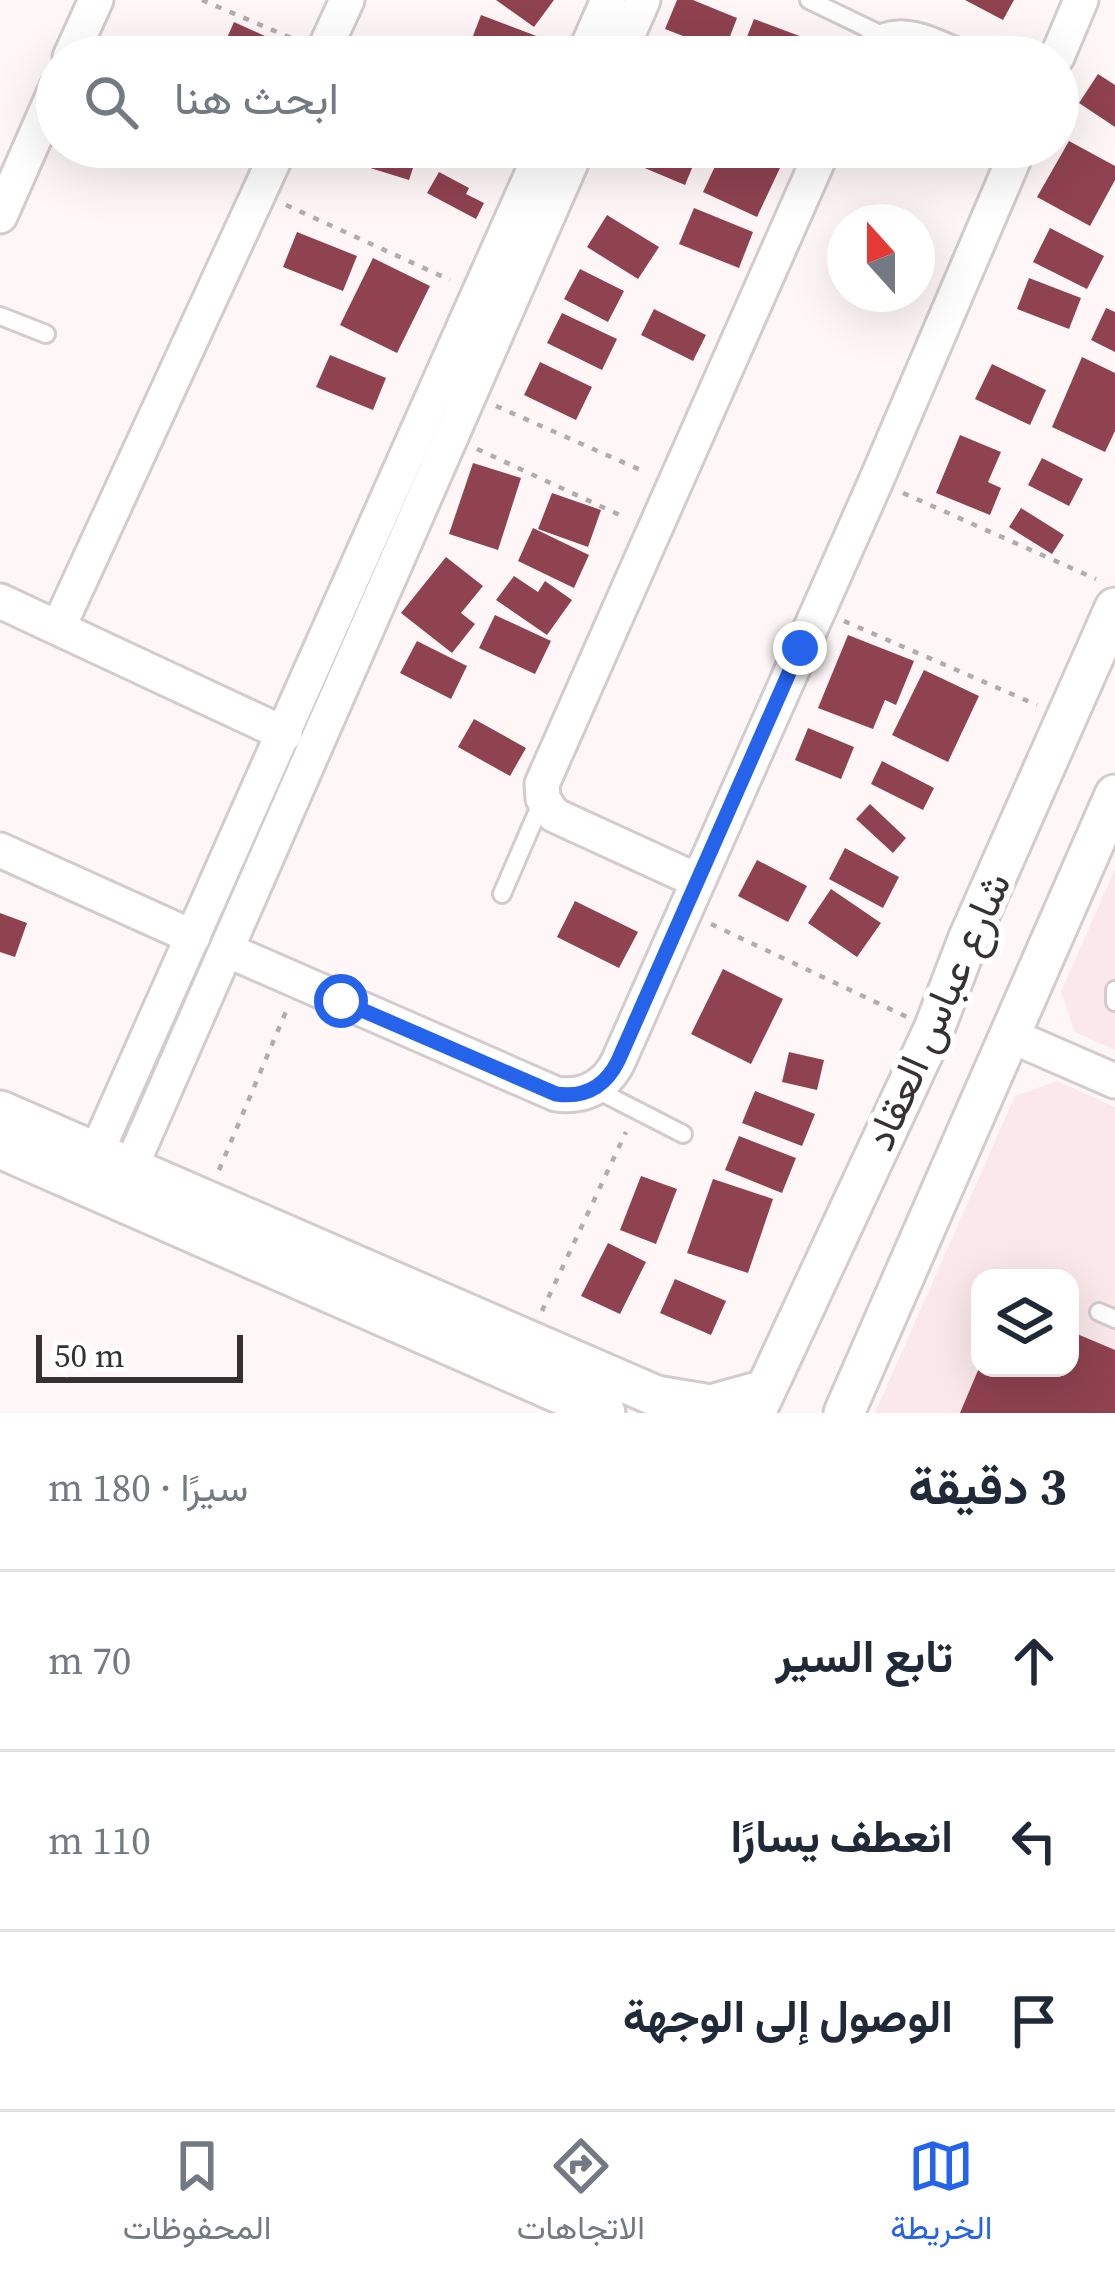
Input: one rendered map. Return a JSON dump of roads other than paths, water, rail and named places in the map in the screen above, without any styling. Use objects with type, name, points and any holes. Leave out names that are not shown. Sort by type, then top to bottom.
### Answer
[{"type":"street","points":[[80,36],[96,0]]},
{"type":"street","points":[[330,36],[347,0]]},
{"type":"street","points":[[593,36],[608,0]]},
{"type":"street","points":[[627,36],[643,0]]},
{"type":"street","points":[[1066,36],[1081,0]]},
{"type":"street","points":[[0,216],[36,135]]},
{"type":"street","points":[[59,626],[270,168]]},
{"type":"street","points":[[114,1160],[227,950],[333,664],[479,293],[535,168]]},
{"type":"street","points":[[114,1160],[193,937],[284,734],[333,664],[450,436],[569,168]]},
{"type":"street","points":[[696,880],[563,820],[543,799],[544,776],[815,168]]},
{"type":"street","points":[[227,950],[556,1094],[569,1096],[595,1089],[618,1061],[1010,168]]},
{"type":"street","points":[[0,601],[284,734]]},
{"type":"street","name":"شارع عباس العقاد","points":[[760,1402],[934,1029],[1115,608]]},
{"type":"street","name":"شارع عباس العقاد","points":[[844,1413],[1115,795]]},
{"type":"street","points":[[0,850],[193,937]]},
{"type":"street","points":[[1010,1035],[1115,1082]]},
{"type":"street","points":[[0,1111],[672,1407],[760,1402]]},
{"type":"street","points":[[0,1148],[605,1413]]},
{"type":"lane","points":[[809,0],[860,36]]},
{"type":"lane","points":[[0,316],[46,334]]},
{"type":"lane","points":[[502,894],[543,799]]},
{"type":"lane","points":[[1115,990],[1115,1002]]},
{"type":"lane","points":[[595,1089],[683,1134]]}]
